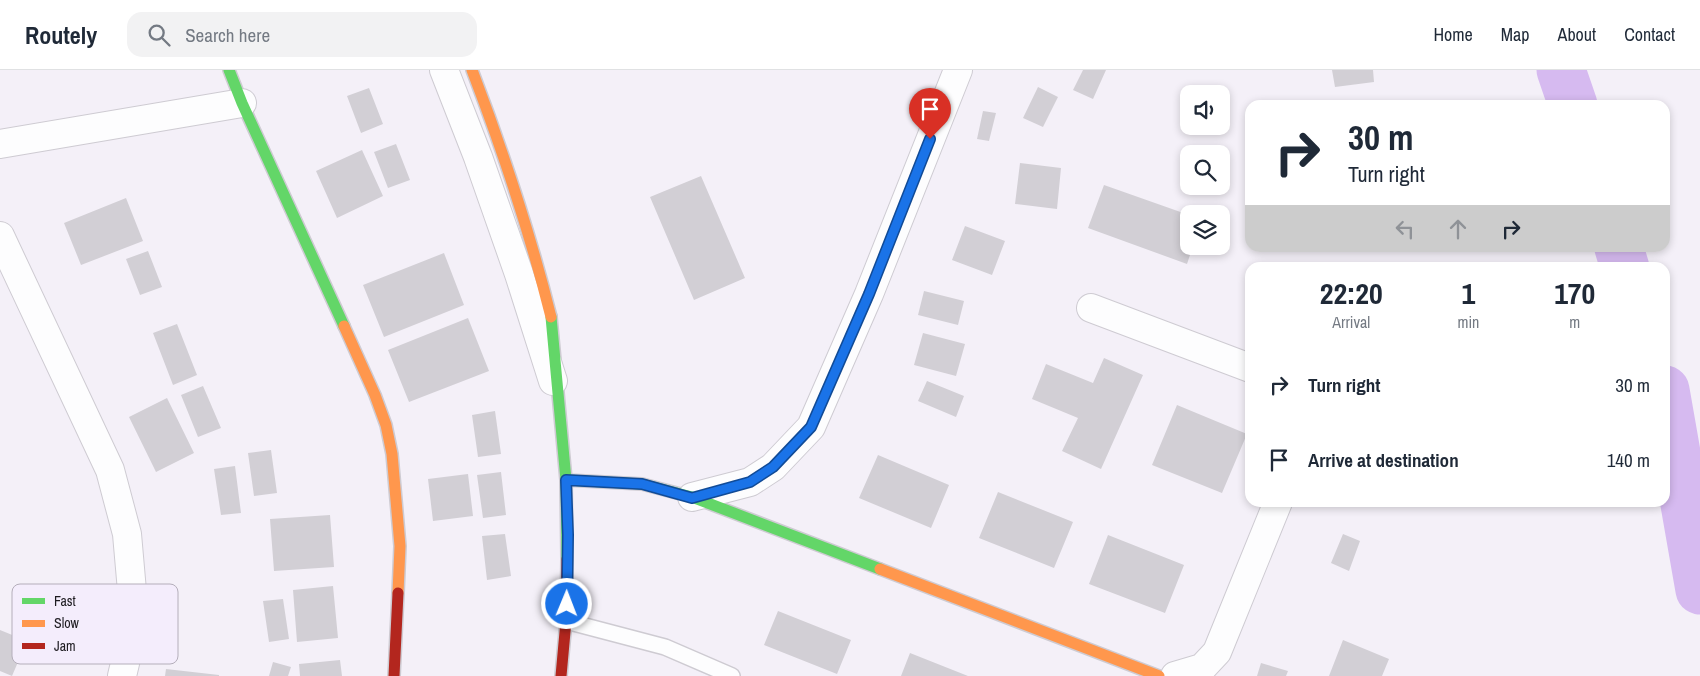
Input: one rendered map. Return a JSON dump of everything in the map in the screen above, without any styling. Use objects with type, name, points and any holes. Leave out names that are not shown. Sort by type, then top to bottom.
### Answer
[{"type":"street","points":[[229,70],[242,103],[375,395],[386,425],[392,454],[400,546],[394,676]]},
{"type":"street","points":[[444,70],[478,157],[516,265],[558,397]]},
{"type":"street","points":[[472,70],[500,144],[540,271],[553,323],[566,480],[568,535],[566,621],[561,676]]},
{"type":"street","points":[[692,498],[750,482],[773,467],[811,427],[869,294],[958,70]]},
{"type":"street","points":[[0,144],[242,103]]},
{"type":"street","points":[[0,236],[110,470],[127,534],[131,584]]},
{"type":"street","points":[[1091,308],[1245,366]]},
{"type":"street","points":[[566,480],[642,484],[692,498],[1160,676]]},
{"type":"street","points":[[1175,676],[1202,668],[1217,652],[1276,507]]},
{"type":"lane","points":[[566,621],[665,647],[732,676]]},
{"type":"building","points":[[1083,70],[1106,70],[1093,99],[1073,90]]},
{"type":"building","points":[[1332,70],[1373,70],[1374,82],[1335,87]]},
{"type":"building","points":[[1038,87],[1058,97],[1043,127],[1023,118]]},
{"type":"building","points":[[369,88],[383,124],[361,133],[347,96]]},
{"type":"building","points":[[983,111],[996,113],[989,141],[977,139]]},
{"type":"building","points":[[396,144],[410,180],[388,188],[374,152]]},
{"type":"building","points":[[362,150],[383,196],[337,218],[316,171]]},
{"type":"building","points":[[1020,163],[1061,168],[1057,209],[1015,204]]},
{"type":"building","points":[[701,176],[745,278],[694,300],[650,197]]},
{"type":"building","points":[[1104,185],[1180,212],[1180,255],[1190,255],[1187,264],[1088,228]]},
{"type":"building","points":[[126,198],[143,241],[81,265],[64,223]]},
{"type":"building","points":[[965,226],[1005,241],[992,275],[952,260]]},
{"type":"building","points":[[148,251],[162,287],[140,295],[126,259]]},
{"type":"building","points":[[444,253],[464,305],[384,337],[363,285]]},
{"type":"building","points":[[924,291],[964,301],[958,325],[918,315]]},
{"type":"building","points":[[468,318],[489,371],[409,402],[388,350]]},
{"type":"building","points":[[177,324],[197,375],[173,385],[153,333]]},
{"type":"building","points":[[923,333],[965,344],[956,376],[914,365]]},
{"type":"building","points":[[1104,358],[1143,375],[1101,469],[1062,451],[1078,418],[1032,399],[1046,364],[1093,383]]},
{"type":"building","points":[[927,381],[964,396],[956,417],[918,401]]},
{"type":"building","points":[[203,386],[221,428],[198,437],[181,395]]},
{"type":"building","points":[[167,398],[194,453],[156,472],[129,417]]},
{"type":"building","points":[[1177,405],[1245,433],[1245,439],[1222,493],[1152,465]]},
{"type":"building","points":[[495,411],[501,454],[478,457],[472,415]]},
{"type":"building","points":[[271,450],[277,493],[254,496],[248,453]]},
{"type":"building","points":[[878,455],[949,485],[931,528],[859,498]]},
{"type":"building","points":[[235,466],[241,513],[221,515],[214,469]]},
{"type":"building","points":[[501,472],[506,515],[483,518],[477,475]]},
{"type":"building","points":[[468,474],[473,516],[433,521],[428,479]]},
{"type":"building","points":[[998,492],[1073,522],[1054,568],[979,538]]},
{"type":"building","points":[[330,515],[334,567],[274,571],[270,519]]},
{"type":"building","points":[[505,534],[511,576],[487,580],[482,536]]},
{"type":"building","points":[[1343,534],[1360,541],[1349,571],[1331,563]]},
{"type":"building","points":[[1108,535],[1184,565],[1165,613],[1089,584]]},
{"type":"building","points":[[333,586],[338,638],[297,642],[293,590]]},
{"type":"building","points":[[283,599],[289,639],[269,642],[263,601]]},
{"type":"building","points":[[778,611],[851,640],[837,674],[764,645]]},
{"type":"building","points":[[0,630],[12,635],[12,664],[17,664],[12,676],[0,671]]},
{"type":"building","points":[[1343,640],[1389,659],[1382,676],[1329,676]]},
{"type":"building","points":[[910,653],[968,676],[901,676]]},
{"type":"building","points":[[340,660],[342,676],[300,676],[299,664]]},
{"type":"building","points":[[273,662],[291,667],[288,676],[269,676]]},
{"type":"building","points":[[1261,663],[1288,671],[1286,676],[1257,676]]},
{"type":"building","points":[[166,669],[219,675],[219,676],[165,676]]},
{"type":"waterway","points":[[1561,70],[1571,100]]},
{"type":"waterway","points":[[1620,252],[1623,262]]},
{"type":"waterway","points":[[1670,419],[1700,590]]},
{"type":"traffic: fast","points":[[229,70],[242,103],[344,326]]},
{"type":"traffic: fast","points":[[551,317],[566,480],[567,559]]},
{"type":"traffic: fast","points":[[566,480],[642,484],[692,497],[880,569]]},
{"type":"traffic: slow","points":[[472,70],[515,192],[551,317]]},
{"type":"traffic: slow","points":[[344,326],[375,395],[386,425],[392,454],[400,546],[398,593]]},
{"type":"traffic: slow","points":[[880,569],[1159,676]]},
{"type":"traffic: jam","points":[[561,676],[566,621],[567,559]]},
{"type":"traffic: jam","points":[[394,676],[398,593]]},
{"type":"route","points":[[567,604],[568,535],[566,480],[642,484],[692,498],[750,482],[773,467],[811,427],[869,294],[930,139]]}]
